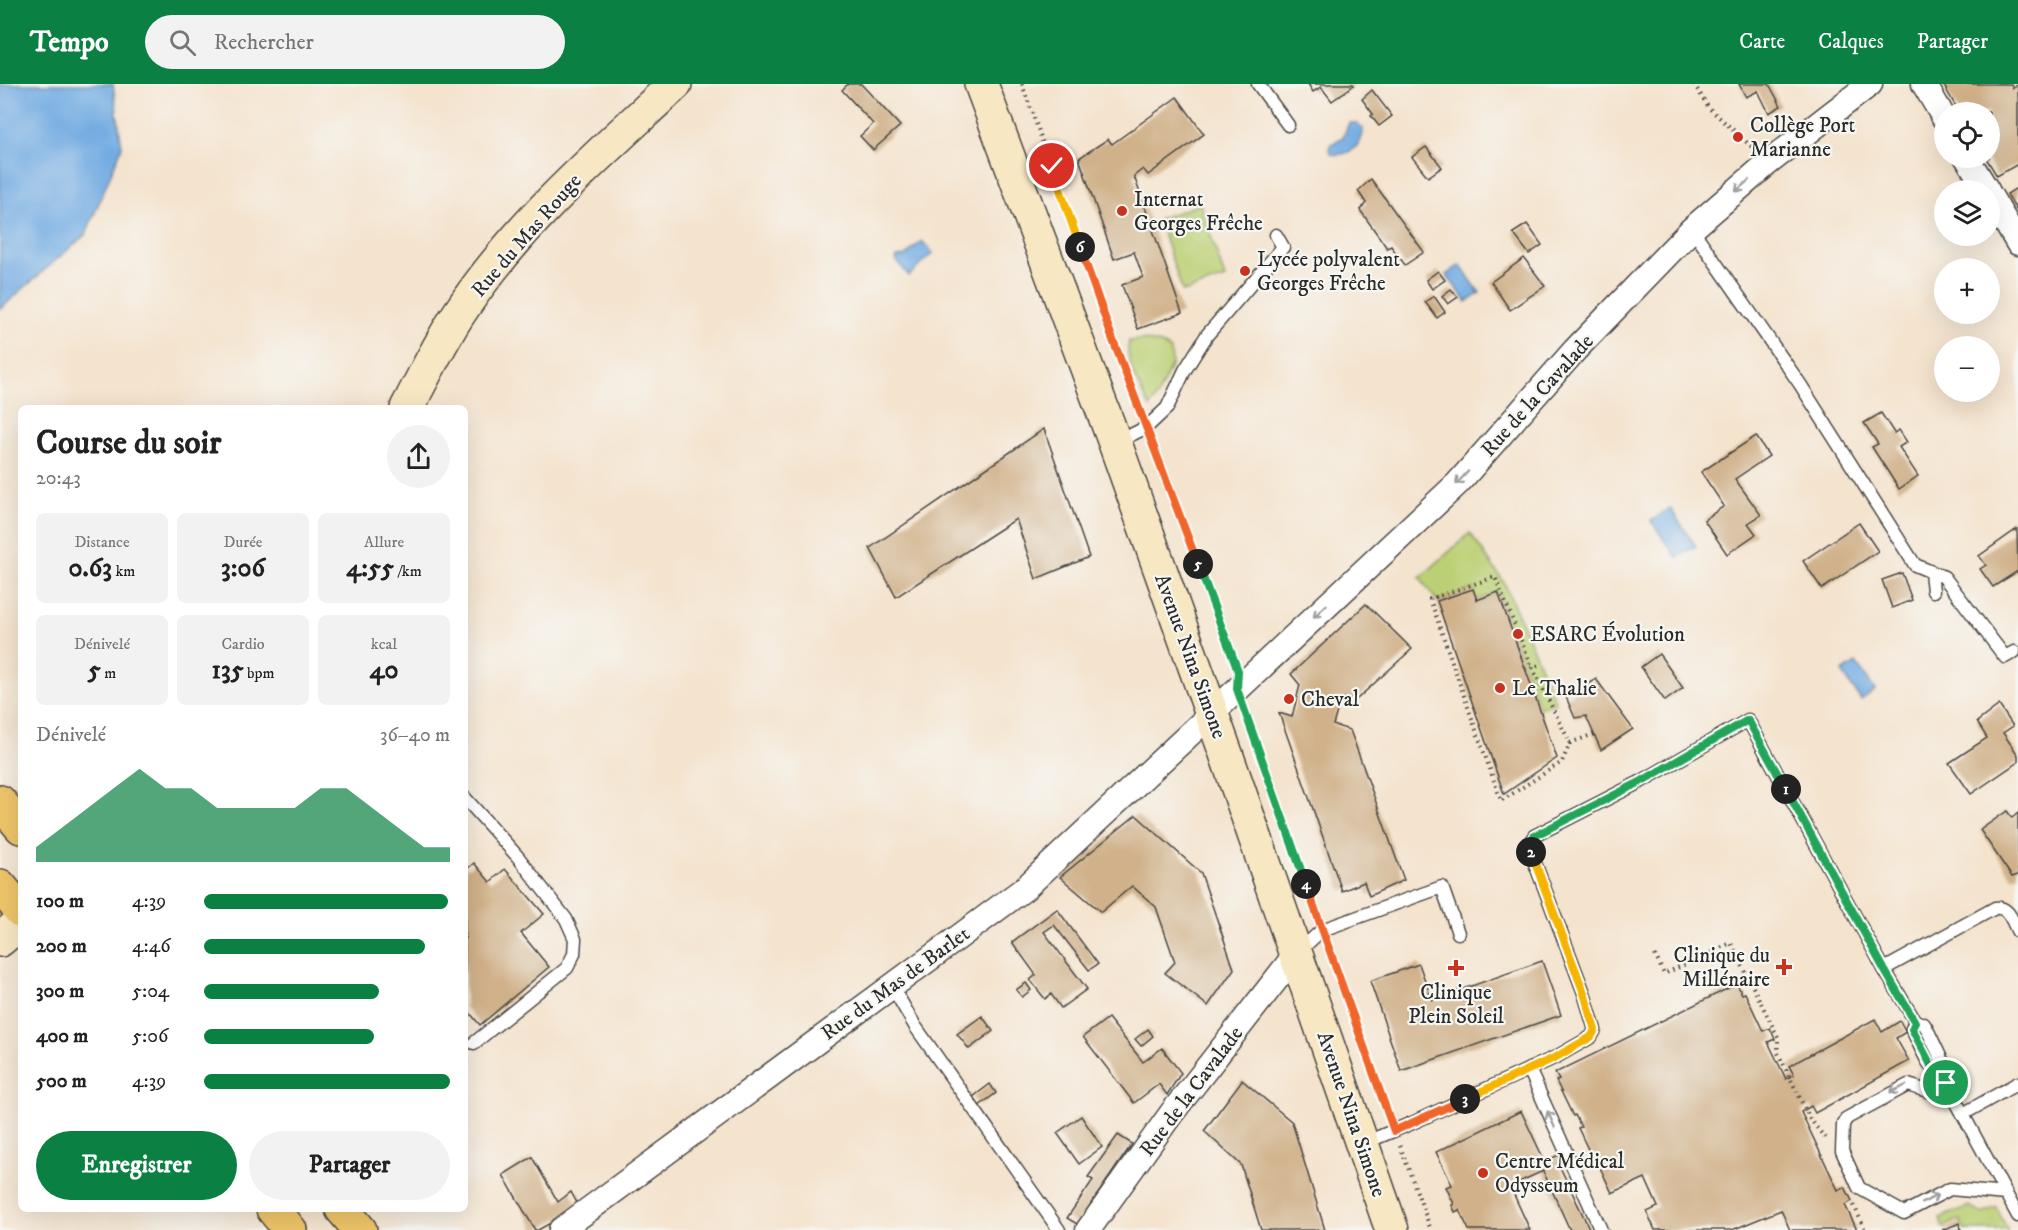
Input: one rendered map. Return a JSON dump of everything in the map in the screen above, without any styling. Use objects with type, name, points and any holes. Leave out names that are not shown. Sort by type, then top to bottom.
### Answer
[{"type":"highway","points":[[0,802],[18,823]]},
{"type":"highway","points":[[0,886],[18,907]]},
{"type":"highway","points":[[275,1212],[290,1230]]},
{"type":"highway","points":[[345,1212],[360,1230]]},
{"type":"street","name":"Rue du Mas Rouge","points":[[409,405],[459,312],[485,278],[562,190],[675,84]]},
{"type":"street","name":"Avenue Nina Simone","points":[[981,84],[1115,443],[1392,1230]]},
{"type":"street","name":"Rue de la Cavalade","points":[[1211,714],[1458,483],[1575,350],[1692,230],[1768,163],[1870,84]]},
{"type":"street","points":[[1924,84],[1935,102]]},
{"type":"street","points":[[2000,212],[2018,243]]},
{"type":"street","name":"Rue du Mas de Barlet","points":[[561,1230],[1024,889],[1211,714]]},
{"type":"street","points":[[0,940],[18,925]]},
{"type":"street","name":"Rue de la Cavalade","points":[[1088,1230],[1171,1114],[1296,954]]},
{"type":"lane","points":[[1258,84],[1288,125]]},
{"type":"lane","points":[[1692,230],[1800,384],[1915,565],[1944,578],[2005,657],[2014,652]]},
{"type":"lane","points":[[1115,443],[1147,427],[1167,408],[1185,370],[1208,335],[1283,247],[1276,235]]},
{"type":"lane","points":[[1931,572],[1933,591]]},
{"type":"lane","points":[[1361,1144],[1556,1057],[1591,1037],[1595,1030],[1584,993],[1530,850],[1532,840],[1534,836],[1642,781],[1748,720],[1915,1022],[1912,1029],[1936,1075],[1946,1083],[2018,1216]]},
{"type":"lane","points":[[468,801],[518,857],[566,919],[575,939],[574,954],[567,969],[474,1043]]},
{"type":"lane","points":[[1296,954],[1322,930],[1442,887],[1458,933]]},
{"type":"lane","points":[[1884,969],[1995,908],[2001,907],[2006,910],[2018,932]]},
{"type":"lane","points":[[892,986],[915,1026],[1059,1230]]},
{"type":"lane","points":[[1529,1069],[1601,1230]]},
{"type":"lane","points":[[1963,1114],[2018,1083]]},
{"type":"lane","points":[[1954,1099],[1908,1085],[1846,1118],[1843,1124],[1842,1150],[1859,1188],[1904,1213],[1950,1189],[2006,1194]]},
{"type":"path","points":[[1023,84],[1110,332],[1147,427],[1240,687],[1322,930],[1431,1230]]},
{"type":"path","points":[[1694,84],[1709,108],[1768,163]]},
{"type":"path","points":[[1570,743],[1532,667],[1495,577],[1430,599],[1501,801],[1562,762],[1570,743],[1594,734]]},
{"type":"path","points":[[1525,669],[1540,665]]},
{"type":"path","points":[[1655,955],[1664,974],[1731,943],[1778,1037],[1778,1053],[1810,1119]]},
{"type":"green space","points":[[1200,204],[1225,278],[1183,292],[1158,219]]},
{"type":"green space","points":[[1144,340],[1161,344],[1171,350],[1172,364],[1150,407],[1134,375],[1128,349],[1129,341]]},
{"type":"green space","points":[[1470,533],[1504,582],[1556,703],[1539,708],[1498,592],[1477,600],[1473,589],[1437,601],[1420,578]]},
{"type":"green space","points":[[1969,1206],[1982,1214],[1996,1207],[2008,1230],[1964,1230],[1960,1220],[1943,1227],[1940,1218]]},
{"type":"water","points":[[0,84],[113,84],[122,147],[86,234],[0,309]]},
{"type":"water","points":[[1349,123],[1357,123],[1363,128],[1361,140],[1349,152],[1332,154],[1329,150],[1330,145],[1343,137]]},
{"type":"water","points":[[922,241],[933,253],[909,276],[896,260],[897,257],[905,256]]},
{"type":"water","points":[[1460,265],[1480,293],[1467,302],[1446,275]]},
{"type":"water","points":[[1670,508],[1696,546],[1677,558],[1651,521]]},
{"type":"water","points":[[1856,663],[1875,690],[1861,700],[1842,672]]},
{"type":"building","points":[[848,84],[861,84],[900,126],[873,150],[860,136],[873,124],[842,90]]},
{"type":"building","points":[[1308,84],[1354,85],[1332,101],[1321,87],[1313,92]]},
{"type":"building","points":[[1739,84],[1769,84],[1781,106],[1769,113],[1758,91],[1746,97]]},
{"type":"building","points":[[1943,84],[2011,84],[2013,88],[2018,84],[2018,164],[1997,176],[1992,168],[2000,168],[2000,102],[1953,102]]},
{"type":"building","points":[[1372,90],[1392,116],[1379,126],[1362,99]]},
{"type":"building","name":"Internat Georges Frêche","points":[[1177,97],[1204,134],[1148,175],[1143,169],[1134,176],[1182,313],[1138,329],[1122,285],[1143,277],[1134,252],[1114,259],[1079,158],[1108,139],[1112,144]]},
{"type":"building","points":[[1426,147],[1442,167],[1428,177],[1412,157]]},
{"type":"building","points":[[1371,179],[1424,252],[1405,265],[1391,246],[1387,248],[1360,210],[1366,203],[1358,191]]},
{"type":"building","points":[[2018,187],[2018,213],[2007,194]]},
{"type":"building","points":[[1527,224],[1542,245],[1529,254],[1513,233]]},
{"type":"building","points":[[1524,258],[1545,286],[1510,310],[1491,282]]},
{"type":"building","points":[[1438,271],[1445,280],[1432,289],[1426,280]]},
{"type":"building","points":[[1451,289],[1458,297],[1448,304],[1442,296]]},
{"type":"building","points":[[1434,296],[1445,312],[1437,318],[1425,302]]},
{"type":"building","points":[[1881,413],[1894,433],[1899,430],[1907,442],[1899,447],[1918,476],[1899,489],[1872,447],[1878,444],[1864,423]]},
{"type":"building","points":[[1044,429],[1089,557],[1036,579],[1016,519],[896,597],[870,548]]},
{"type":"building","points":[[1756,436],[1769,456],[1735,479],[1761,515],[1748,523],[1756,534],[1727,554],[1704,520],[1724,506],[1701,472]]},
{"type":"building","points":[[1859,523],[1878,551],[1822,589],[1803,561]]},
{"type":"building","points":[[2017,529],[2018,571],[1993,587],[1980,569],[1986,565],[1979,556]]},
{"type":"building","points":[[1902,573],[1912,600],[1892,608],[1882,580]]},
{"type":"building","name":"Le Thalie","points":[[1473,589],[1477,600],[1498,592],[1557,758],[1504,794],[1437,601]]},
{"type":"building","points":[[1366,604],[1412,649],[1357,699],[1341,698],[1333,725],[1350,730],[1404,880],[1369,896],[1364,882],[1342,891],[1279,713],[1292,717],[1300,685],[1291,674]]},
{"type":"building","points":[[1659,654],[1683,688],[1665,701],[1641,667]]},
{"type":"building","points":[[1596,679],[1633,729],[1601,750],[1586,716],[1575,718],[1566,697]]},
{"type":"building","points":[[1999,705],[2013,726],[2003,733],[2018,755],[2018,762],[1971,794],[1949,763],[1987,738],[1977,722]]},
{"type":"building","points":[[2007,811],[2012,818],[2018,813],[2018,875],[2012,877],[1980,830]]},
{"type":"building","points":[[1136,815],[1201,873],[1234,969],[1208,1006],[1165,973],[1175,962],[1156,907],[1132,886],[1101,912],[1060,877]]},
{"type":"building","points":[[474,863],[490,882],[505,869],[544,914],[521,933],[549,967],[480,1025],[468,1011],[468,868]]},
{"type":"building","points":[[1057,909],[1098,964],[1089,970],[1054,925],[1044,932],[1087,989],[1061,1008],[1051,994],[1045,999],[1030,980],[1036,975],[1012,942]]},
{"type":"building","points":[[1542,961],[1561,1015],[1401,1071],[1370,981],[1419,964],[1432,1000]]},
{"type":"building","points":[[1026,983],[1031,990],[1022,997],[1016,990]]},
{"type":"building","name":"Clinique du Millénaire","points":[[1737,984],[1742,994],[1745,993],[1763,1031],[1770,1028],[1775,1039],[1768,1042],[1786,1079],[1794,1075],[1789,1066],[1875,1019],[1882,1032],[1900,1021],[1906,1032],[1896,1038],[1909,1061],[1815,1113],[1811,1106],[1801,1112],[1838,1190],[1845,1187],[1852,1201],[1845,1205],[1857,1230],[1790,1230],[1781,1210],[1732,1230],[1655,1230],[1647,1212],[1658,1207],[1645,1178],[1612,1193],[1597,1161],[1594,1162],[1578,1128],[1581,1127],[1556,1081],[1559,1080],[1555,1073]]},
{"type":"building","points":[[982,1016],[993,1031],[969,1049],[957,1034]]},
{"type":"building","points":[[1108,1018],[1143,1062],[1162,1048],[1181,1073],[1167,1095],[1159,1084],[1134,1103],[1083,1037]]},
{"type":"building","points":[[1148,1029],[1153,1036],[1141,1046],[1135,1039]]},
{"type":"building","points":[[1242,1080],[1292,1122],[1325,1230],[1261,1230],[1241,1165],[1204,1131]]},
{"type":"building","points":[[990,1084],[996,1093],[979,1106],[973,1097]]},
{"type":"building","name":"Centre Médical Odysseum","points":[[1521,1111],[1545,1162],[1558,1155],[1562,1162],[1558,1163],[1590,1230],[1570,1230],[1543,1171],[1510,1186],[1530,1230],[1469,1230],[1459,1210],[1455,1212],[1446,1187],[1452,1185],[1436,1152]]},
{"type":"building","points":[[1081,1116],[1102,1147],[1079,1164],[1057,1133]]},
{"type":"building","points":[[1118,1135],[1132,1144],[1077,1224],[1067,1218],[1093,1180],[1088,1177]]},
{"type":"building","points":[[532,1157],[558,1202],[571,1192],[578,1205],[538,1230],[535,1230],[503,1175]]},
{"type":"building","points":[[1960,1223],[1961,1230],[1942,1230]]},
{"type":"place","name":"Collège Port Marianne","points":[[1738,137]]},
{"type":"place","name":"Internat Georges Frêche","points":[[1122,211]]},
{"type":"place","name":"Lycée polyvalent Georges Frêche","points":[[1245,271]]},
{"type":"place","name":"ESARC Évolution","points":[[1518,634]]},
{"type":"place","name":"Le Thalie","points":[[1500,688]]},
{"type":"place","name":"Cheval","points":[[1289,699]]},
{"type":"place","name":"Clinique du Millénaire","points":[[1784,967]]},
{"type":"place","name":"Clinique Plein Soleil","points":[[1456,968]]},
{"type":"place","name":"Centre Médical Odysseum","points":[[1483,1173]]},
{"type":"route","points":[[1052,166],[1110,332],[1238,671],[1237,689],[1394,1131],[1556,1057],[1591,1037],[1595,1030],[1584,993],[1530,850],[1532,840],[1534,836],[1642,781],[1748,720],[1915,1022],[1912,1029],[1936,1075],[1946,1083]]}]
